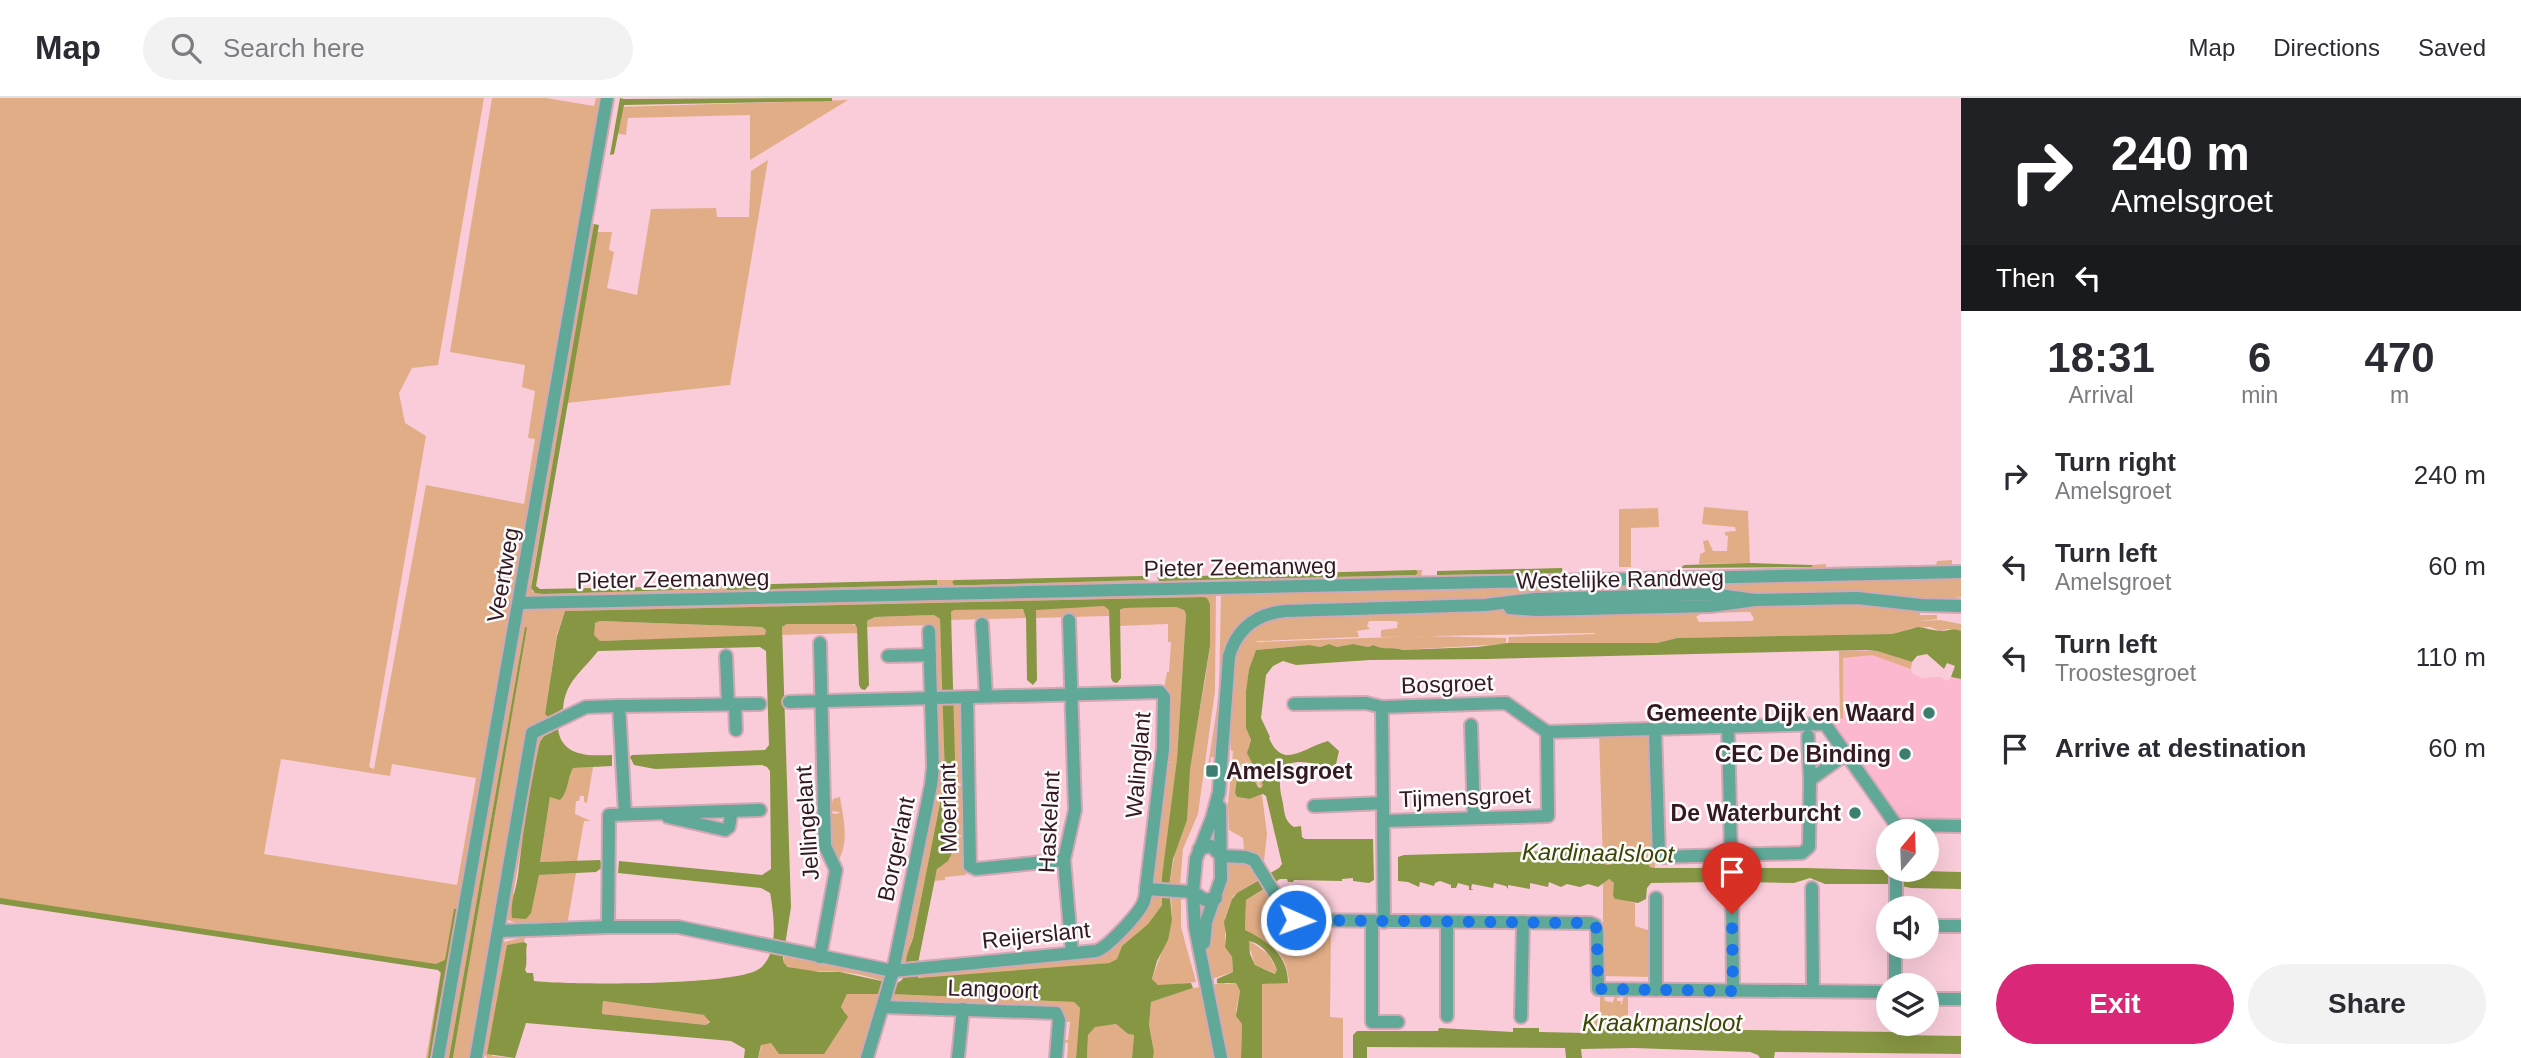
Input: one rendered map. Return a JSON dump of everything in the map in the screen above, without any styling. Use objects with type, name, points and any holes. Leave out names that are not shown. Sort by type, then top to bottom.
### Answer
[{"type":"street","name":"Veertweg","points":[[438,1058],[607,98]]},
{"type":"street","name":"Pieter Zeemanweg","points":[[519,603],[1961,572]]},
{"type":"street","name":"Westelijke Randweg","points":[[1202,956],[1206,922],[1221,878],[1219,792],[1229,656],[1240,633],[1256,618],[1272,612],[1301,610],[1485,605],[1535,599],[1711,594],[1755,600],[1857,598],[1961,606]]},
{"type":"street","points":[[1069,620],[1071,694]]},
{"type":"street","points":[[982,624],[986,696]]},
{"type":"street","name":"Borgerlant","points":[[867,1058],[896,973],[931,785],[933,698],[929,631]]},
{"type":"street","name":"Jellingelant","points":[[820,643],[825,846],[836,870],[820,957]]},
{"type":"street","points":[[888,656],[930,655]]},
{"type":"street","points":[[726,656],[736,730]]},
{"type":"street","name":"Walinglant","points":[[789,702],[1156,691],[1164,697],[1163,749],[1150,890]]},
{"type":"street","name":"Haskelant","points":[[1071,694],[1074,810],[1064,860],[1072,953]]},
{"type":"street","name":"Moerlant","points":[[964,697],[970,866],[976,869],[1064,860]]},
{"type":"street","points":[[1294,705],[1366,703],[1382,707]]},
{"type":"street","name":"Bosgroet","points":[[1398,1022],[1372,1022],[1384,821],[1382,707],[1506,703],[1547,732]]},
{"type":"street","points":[[476,1058],[533,733],[586,707],[760,704]]},
{"type":"street","points":[[619,706],[625,814]]},
{"type":"street","points":[[1547,732],[1825,724],[1892,819]]},
{"type":"street","points":[[1471,725],[1474,818]]},
{"type":"street","points":[[1728,727],[1731,855]]},
{"type":"street","points":[[1655,729],[1659,858],[1802,853],[1809,847],[1808,736]]},
{"type":"street","name":"Tijmensgroet","points":[[1384,821],[1548,816],[1547,732]]},
{"type":"street","points":[[1810,780],[1846,754]]},
{"type":"street","name":"Westelijke Randweg","points":[[1219,792],[1195,863],[1193,892],[1194,920],[1221,1058]]},
{"type":"street","points":[[1314,806],[1383,803]]},
{"type":"street","points":[[608,927],[609,815],[760,810]]},
{"type":"street","points":[[654,813],[725,830],[731,821],[731,815],[726,811]]},
{"type":"street","points":[[1939,827],[1961,826]]},
{"type":"street","points":[[1199,849],[1211,846],[1222,856],[1254,860],[1288,915],[1296,920],[1595,925],[1598,989],[1876,992]]},
{"type":"street","points":[[1812,888],[1813,991]]},
{"type":"street","points":[[1150,890],[1193,892],[1205,900],[1216,898]]},
{"type":"street","name":"Reijerslant","points":[[498,930],[678,927],[896,973],[921,968],[1102,950],[1141,907],[1150,890]]},
{"type":"street","points":[[1732,890],[1733,991]]},
{"type":"street","points":[[1656,898],[1656,990]]},
{"type":"street","points":[[1447,922],[1447,1016]]},
{"type":"street","points":[[1521,1017],[1522,922]]},
{"type":"street","points":[[1939,926],[1961,926]]},
{"type":"street","points":[[1939,999],[1961,999]]},
{"type":"street","name":"Langoort","points":[[884,1002],[1056,1013],[1059,1018],[1056,1058]]},
{"type":"street","points":[[963,1009],[958,1057],[973,1058]]},
{"type":"shaded area","points":[[0,98],[484,98],[438,365],[412,368],[399,393],[405,423],[426,436],[369,767],[374,769],[426,485],[524,504],[535,439],[528,438],[535,391],[522,387],[525,365],[450,352],[492,98],[546,98],[594,106],[596,98],[602,98],[433,1058],[426,1058],[441,970],[0,901]],"holes":[[[281,759],[390,776],[392,764],[476,778],[457,885],[264,854]]]},
{"type":"shaded area","points":[[620,98],[832,98],[832,101],[624,105],[614,154],[610,155]]},
{"type":"shaded area","points":[[848,100],[750,160],[750,115],[628,118],[626,135],[614,133],[619,107]]},
{"type":"shaded area","points":[[768,160],[730,385],[567,403],[597,232],[612,232],[609,250],[614,252],[607,288],[637,295],[651,209],[716,208],[717,217],[749,217],[751,171]]},
{"type":"shaded area","points":[[592,224],[587,270],[532,580],[533,592],[544,594],[712,589],[712,586],[726,585],[727,590],[937,585],[937,580],[953,580],[953,584],[974,585],[1144,580],[1149,577],[1149,583],[528,597],[525,591],[589,226]]},
{"type":"shaded area","points":[[594,224],[599,225],[536,586],[540,589],[712,586],[712,589],[544,594],[535,593],[531,588]]},
{"type":"shaded area","points":[[1704,507],[1748,511],[1750,563],[1699,564],[1700,554],[1705,552],[1703,541],[1708,540],[1713,551],[1727,551],[1728,536],[1725,532],[1736,531],[1735,527],[1702,524]]},
{"type":"shaded area","points":[[1658,508],[1659,527],[1631,528],[1631,567],[1619,567],[1619,509]]},
{"type":"shaded area","points":[[1952,560],[1952,565],[1961,564],[1961,569],[1703,575],[1699,571],[1812,567],[1826,564],[1826,567],[1936,565],[1937,561]]},
{"type":"shaded area","points":[[1750,563],[1812,567],[1681,568],[1684,565]]},
{"type":"shaded area","points":[[1562,568],[1563,574],[1437,575],[1437,571]]},
{"type":"shaded area","points":[[1416,570],[1422,570],[1421,581],[1159,586],[1159,581],[1416,575]]},
{"type":"shaded area","points":[[1416,570],[1416,575],[1159,581],[1157,577]]},
{"type":"shaded area","points":[[1961,575],[1961,597],[1934,601],[1503,601],[1268,608],[1249,616],[1236,627],[1229,640],[1224,655],[1221,725],[1214,757],[1211,757],[1208,766],[1219,694],[1221,591]]},
{"type":"shaded area","points":[[1146,577],[1145,580],[974,585],[954,585],[952,582],[954,580]]},
{"type":"shaded area","points":[[937,580],[937,585],[727,590],[725,587],[726,585]]},
{"type":"shaded area","points":[[1216,591],[1215,691],[1198,814],[1183,849],[1180,886],[1169,886],[1210,646],[1210,604],[1203,597],[565,611],[557,634],[545,714],[548,717],[562,711],[560,716],[537,727],[472,1058],[453,1058],[525,628],[449,1058],[443,1058],[525,609]]},
{"type":"shaded area","points":[[1207,598],[1210,604],[1210,646],[1190,769],[1187,820],[1173,859],[1169,886],[1172,920],[1168,940],[1157,961],[1152,979],[1158,985],[1191,983],[1193,988],[1151,1002],[1149,1025],[1153,1058],[1132,1058],[1134,1035],[1128,1034],[1116,1024],[1095,1027],[1088,1035],[1087,1058],[1076,1058],[1080,1008],[1074,1002],[890,994],[847,994],[841,1007],[848,1017],[824,1054],[779,1054],[771,1043],[761,1045],[758,1058],[744,1058],[745,1049],[731,1041],[526,1023],[515,1058],[487,1054],[507,945],[524,942],[527,944],[525,970],[527,973],[533,973],[534,981],[686,981],[744,975],[759,969],[770,955],[774,936],[770,893],[761,888],[618,873],[619,861],[762,875],[771,869],[770,771],[767,767],[655,769],[634,765],[630,757],[765,750],[769,745],[766,651],[760,647],[598,651],[575,677],[564,699],[563,709],[548,717],[545,714],[557,636],[565,611]],"holes":[[[1104,606],[1109,610],[1111,678],[1117,683],[1121,678],[1120,610],[1176,607],[1184,610],[1186,614],[1177,759],[1162,877],[1162,905],[1148,924],[1122,946],[1117,959],[1109,963],[919,978],[916,973],[937,869],[948,861],[953,851],[954,825],[949,807],[955,761],[951,612],[1023,609],[1026,618],[1027,680],[1033,685],[1037,680],[1036,610]],[[934,615],[940,619],[945,778],[905,975],[895,984],[840,972],[788,967],[783,958],[791,907],[782,627],[787,624],[855,624],[859,685],[865,690],[869,685],[867,621],[875,617]],[[600,621],[762,627],[766,630],[765,635],[600,641],[594,635],[595,623]],[[603,1001],[704,1015],[710,1022],[706,1025],[602,1014]]]},
{"type":"shaded area","points":[[1862,601],[1891,604],[1920,612],[1920,615],[1937,615],[1937,619],[1918,621],[1940,620],[1961,624],[1961,632],[1948,629],[1940,631],[1930,627],[1892,634],[1677,638],[1657,643],[1508,643],[1509,637],[1596,634],[1427,636],[1506,638],[1506,644],[1401,650],[1380,649],[1375,645],[1368,647],[1353,644],[1337,647],[1329,644],[1319,647],[1309,645],[1256,650],[1249,669],[1246,691],[1246,728],[1251,740],[1248,749],[1263,785],[1261,788],[1254,772],[1239,751],[1260,788],[1248,774],[1237,778],[1235,793],[1237,797],[1246,799],[1262,795],[1267,834],[1264,861],[1257,854],[1244,850],[1243,838],[1229,830],[1228,804],[1233,751],[1229,707],[1231,674],[1240,645],[1247,635],[1279,616],[1498,609],[1535,612]],"holes":[[[1750,612],[1754,619],[1699,622],[1696,617],[1702,613]],[[1369,621],[1398,622],[1397,628],[1381,630],[1381,637],[1409,636],[1256,642],[1359,637],[1357,631],[1370,629],[1367,626]]]},
{"type":"shaded area","points":[[1176,607],[1184,610],[1186,614],[1177,759],[1163,885],[1154,885],[1152,882],[1165,762],[1174,763],[1165,761],[1164,688],[1169,672],[1171,642],[1168,642],[1168,624],[1119,626],[1119,612],[1123,608]]},
{"type":"shaded area","points":[[1020,608],[1025,611],[1026,618],[950,620],[954,610]]},
{"type":"shaded area","points":[[1038,608],[1109,608],[1109,616],[1035,618]]},
{"type":"shaded area","points":[[934,615],[940,619],[943,694],[934,695],[932,625],[867,627],[867,621],[875,617]]},
{"type":"shaded area","points":[[600,621],[762,627],[766,630],[763,637],[600,641],[595,638],[593,631],[595,623]]},
{"type":"shaded area","points":[[850,623],[857,626],[858,633],[781,635],[782,627],[787,624]]},
{"type":"shaded area","points":[[525,627],[527,628],[453,1058],[449,1058]]},
{"type":"shaded area","points":[[1918,627],[1961,631],[1961,679],[1951,677],[1955,666],[1947,663],[1944,669],[1927,654],[1917,656],[1912,662],[1866,650],[1370,660],[1296,665],[1283,661],[1273,666],[1266,675],[1261,718],[1275,748],[1287,755],[1295,754],[1328,741],[1339,751],[1336,764],[1329,768],[1298,762],[1285,768],[1280,785],[1286,818],[1294,827],[1301,826],[1302,837],[1305,839],[1373,839],[1374,880],[1369,883],[1353,881],[1353,878],[1342,881],[1293,882],[1280,879],[1246,900],[1245,930],[1275,950],[1285,964],[1288,983],[1262,984],[1262,1058],[1241,1058],[1242,1024],[1236,1016],[1240,991],[1236,983],[1217,983],[1217,979],[1233,972],[1232,957],[1225,947],[1224,922],[1232,899],[1237,893],[1282,864],[1266,796],[1263,794],[1249,799],[1237,797],[1235,793],[1237,778],[1246,773],[1258,787],[1263,785],[1247,753],[1251,740],[1246,728],[1246,691],[1249,669],[1256,650],[1309,645],[1320,647],[1329,644],[1337,647],[1353,644],[1368,647],[1374,645],[1402,650],[1508,643],[1657,643],[1677,638],[1892,634]],"holes":[[[1249,941],[1270,956],[1277,970],[1275,974],[1255,965],[1250,954]]]},
{"type":"shaded area","name":"CEC De Binding","points":[[1866,650],[1910,664],[1912,673],[1921,678],[1940,677],[1948,681],[1951,677],[1961,679],[1961,823],[1939,822],[1939,819],[1896,819],[1828,719],[1840,718],[1839,651]]},
{"type":"shaded area","points":[[1839,651],[1877,651],[1912,662],[1911,669],[1872,655],[1843,658],[1843,719],[1840,718]]},
{"type":"shaded area","points":[[953,702],[964,702],[967,783],[954,783]]},
{"type":"shaded area","points":[[934,703],[943,703],[945,778],[914,934],[907,964],[903,964],[901,962],[935,783]]},
{"type":"shaded area","points":[[560,725],[559,729],[544,736],[540,742],[513,894],[536,887],[539,875],[576,873],[567,926],[516,923],[504,915],[534,743],[538,736]]},
{"type":"shaded area","points":[[558,729],[565,745],[571,750],[586,755],[612,755],[612,766],[573,768],[560,800],[550,797],[540,862],[600,860],[603,867],[596,872],[539,875],[531,913],[526,919],[512,918],[512,902],[540,742],[544,736]]},
{"type":"shaded area","points":[[1599,732],[1651,735],[1655,868],[1616,857],[1613,864],[1603,863]]},
{"type":"shaded area","points":[[593,767],[587,803],[584,802],[584,796],[580,796],[579,801],[576,801],[575,814],[591,821],[584,821],[577,861],[540,862],[550,797],[567,787],[573,768]]},
{"type":"shaded area","points":[[953,786],[967,786],[967,835],[954,835],[949,807]]},
{"type":"shaded area","points":[[840,797],[845,838],[838,861],[829,848],[828,813],[840,812],[830,811],[833,799]]},
{"type":"shaded area","points":[[965,836],[966,875],[934,881],[938,867],[950,855],[954,837]]},
{"type":"shaded area","points":[[1590,850],[1599,854],[1606,865],[1613,864],[1624,852],[1632,851],[1641,852],[1650,867],[1655,868],[1876,870],[1876,882],[1939,882],[1939,871],[1961,872],[1961,889],[1911,888],[1891,884],[1825,884],[1810,878],[1794,883],[1744,882],[1729,876],[1716,882],[1651,883],[1647,888],[1646,899],[1638,903],[1615,899],[1614,883],[1609,879],[1598,887],[1567,884],[1561,887],[1549,882],[1548,887],[1530,883],[1530,889],[1508,885],[1508,889],[1494,883],[1493,888],[1472,884],[1471,889],[1474,890],[1469,890],[1469,886],[1458,883],[1456,888],[1451,888],[1451,885],[1440,881],[1434,886],[1420,882],[1419,887],[1398,881],[1398,857]]},
{"type":"shaded area","points":[[1232,861],[1249,862],[1259,879],[1233,896],[1225,918],[1225,947],[1232,957],[1233,972],[1212,979],[1207,935],[1225,865]]},
{"type":"shaded area","points":[[1606,879],[1614,883],[1615,899],[1635,903],[1635,926],[1651,931],[1650,977],[1603,976],[1603,883]]},
{"type":"shaded area","points":[[1265,889],[1289,928],[1331,928],[1330,1017],[1343,1018],[1343,1058],[1262,1058],[1262,984],[1289,982],[1284,962],[1275,949],[1245,930],[1246,900]]},
{"type":"shaded area","points":[[1163,894],[1162,905],[1148,924],[1122,946],[1117,959],[1109,963],[924,980],[916,972],[1096,955],[1151,895]]},
{"type":"shaded area","points":[[1171,895],[1181,897],[1181,927],[1196,982],[1161,986],[1152,979],[1172,920]]},
{"type":"shaded area","points":[[0,898],[436,964],[445,960],[454,909],[459,909],[433,1058],[428,1058],[441,973],[438,970],[0,904]]},
{"type":"shaded area","points":[[525,937],[524,942],[507,945],[492,1056],[515,1058],[487,1058],[481,1050],[500,943]]},
{"type":"shaded area","points":[[1248,942],[1268,954],[1277,970],[1276,974],[1255,965]]},
{"type":"shaded area","points":[[784,952],[885,975],[885,982],[851,973],[789,967],[784,963]]},
{"type":"shaded area","points":[[1222,982],[1236,983],[1240,991],[1236,1011],[1242,1024],[1241,1058],[1225,1058],[1213,985]]},
{"type":"shaded area","points":[[1203,987],[1216,1058],[1153,1058],[1149,1025],[1151,1002]]},
{"type":"shaded area","points":[[1603,992],[1605,1001],[1612,1004],[1615,996],[1623,996],[1617,998],[1617,1001],[1621,1001],[1621,1006],[1624,996],[1628,996],[1628,1029],[1588,1028],[1591,1018],[1600,1018],[1600,996]]},
{"type":"shaded area","points":[[847,994],[881,994],[861,1058],[758,1058],[762,1044],[771,1043],[776,1050],[846,1013],[841,1007]]},
{"type":"shaded area","points":[[890,994],[1074,1002],[1080,1008],[1076,1058],[1067,1058],[1068,1043],[1061,1042],[1068,1040],[1070,1022],[1062,1021],[1062,1011],[1050,1010],[1050,1006],[1011,1005],[1010,1008],[890,1002]]},
{"type":"shaded area","points":[[603,1001],[704,1015],[710,1020],[706,1025],[602,1014]]},
{"type":"shaded area","points":[[1116,1024],[1128,1034],[1134,1035],[1132,1058],[1087,1058],[1088,1035],[1095,1026]]},
{"type":"shaded area","points":[[1439,1028],[1513,1032],[1513,1028],[1539,1028],[1539,1032],[1587,1033],[1588,1028],[1665,1028],[1876,1032],[1876,1036],[1961,1036],[1961,1054],[1775,1052],[1774,1058],[1760,1058],[1750,1052],[1634,1048],[1581,1049],[1582,1058],[1566,1058],[1565,1048],[1367,1047],[1367,1058],[1353,1058],[1353,1035],[1357,1031],[1438,1031]]},
{"type":"place","name":"Gemeente Dijk en Waard","points":[[1929,713]]},
{"type":"place","name":"CEC De Binding","points":[[1905,754]]},
{"type":"place","name":"Amelsgroet","points":[[1212,771]]},
{"type":"place","name":"De Waterburcht","points":[[1855,813]]},
{"type":"route","points":[[1296,920],[1590,923],[1595,925],[1597,930],[1598,989],[1733,991],[1732,914]]},
{"type":"water label","name":"Kardinaalsloot","points":[[1598,853]]},
{"type":"water label","name":"Kraakmansloot","points":[[1662,1023]]}]
